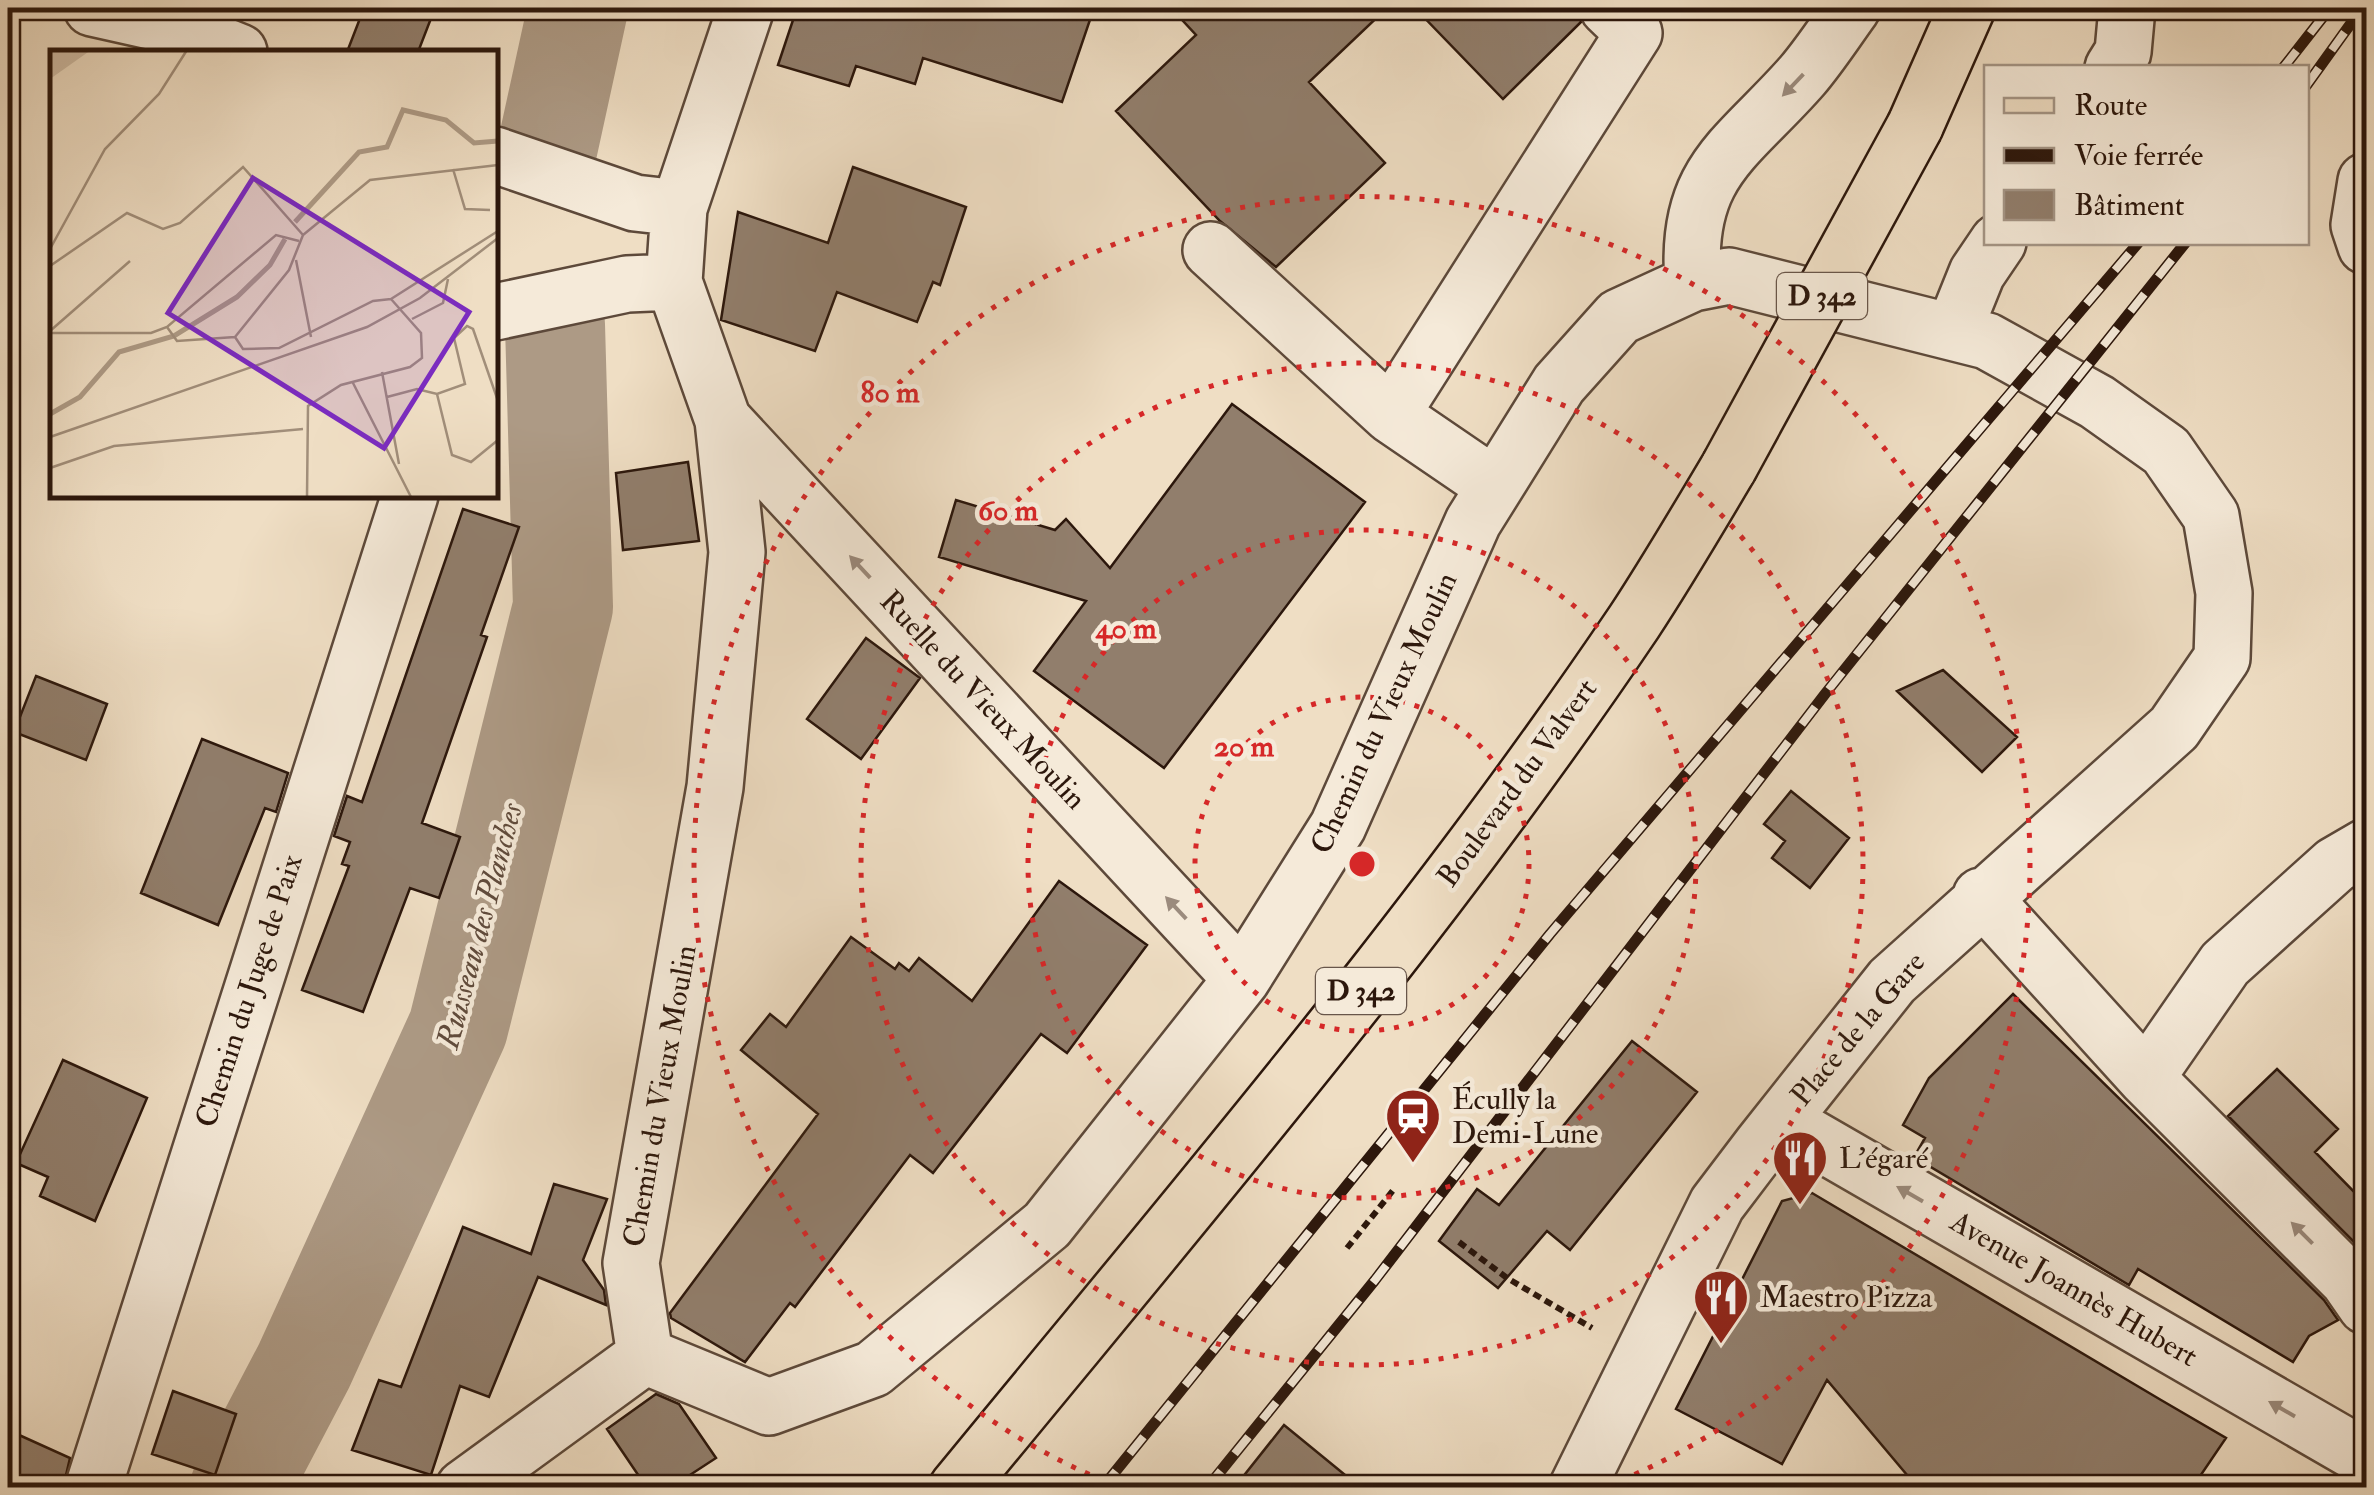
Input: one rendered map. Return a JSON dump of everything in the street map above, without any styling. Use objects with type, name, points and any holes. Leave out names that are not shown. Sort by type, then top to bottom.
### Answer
[{"type":"main road","name":"Boulevard du Valvert","points":[[958,1488],[1313,1054],[1526,774],[1635,620],[1729,467],[1916,126],[1967,8]]},
{"type":"street","points":[[92,8],[177,28],[235,50]]},
{"type":"street","name":"Chemin du Vieux Moulin","points":[[746,8],[657,205],[650,284],[724,420],[737,552],[731,658],[715,787],[631,1263],[645,1356],[770,1407],[873,1368],[1048,1225],[1242,979],[1338,826],[1473,522],[1559,384],[1619,317],[1693,283],[1728,276],[1894,320],[1954,330]]},
{"type":"street","points":[[1693,283],[1690,247],[1696,213],[1721,158],[1803,74],[1852,8]]},
{"type":"street","points":[[2116,65],[2123,52],[2127,8]]},
{"type":"street","points":[[1390,415],[1629,20]]},
{"type":"street","points":[[507,159],[657,205]]},
{"type":"street","points":[[2366,181],[2359,225],[2366,246]]},
{"type":"street","points":[[1954,330],[1978,273],[1996,245]]},
{"type":"street","points":[[1211,250],[1390,415],[1496,486]]},
{"type":"street","points":[[498,310],[650,284]]},
{"type":"street","name":"Place de la Gare","points":[[1577,1488],[1718,1204],[1784,1118],[1892,980],[1980,896],[2174,728],[2222,658],[2224,593],[2211,516],[2166,451],[2098,402],[1987,342],[1954,330]]},
{"type":"street","name":"Ruelle du Vieux Moulin","points":[[724,420],[1242,979]]},
{"type":"street","name":"Chemin du Juge de Paix","points":[[92,1488],[409,498]]},
{"type":"street","points":[[2146,1078],[2225,964],[2335,865],[2366,847]]},
{"type":"street","points":[[1980,896],[2146,1078],[2348,1280],[2366,1306]]},
{"type":"street","name":"Avenue Joannès Hubert","points":[[1784,1118],[1805,1134],[2366,1458]]},
{"type":"street","points":[[464,1488],[645,1356]]},
{"type":"path","points":[[1346,1248],[1395,1188]]},
{"type":"path","points":[[1459,1242],[1507,1278],[1600,1332]]},
{"type":"building","points":[[364,8],[435,8],[419,50],[348,50]]},
{"type":"building","points":[[797,8],[1094,8],[1062,102],[923,58],[915,84],[856,66],[849,86],[778,65]]},
{"type":"building","points":[[1171,8],[1387,8],[1309,82],[1385,163],[1276,267],[1220,221],[1116,111],[1196,35]]},
{"type":"building","points":[[1415,8],[1578,8],[1581,22],[1503,99]]},
{"type":"building","points":[[853,167],[966,207],[940,285],[933,282],[917,322],[837,292],[815,351],[721,320],[738,212],[828,243]]},
{"type":"building","points":[[1232,404],[1365,502],[1164,768],[1034,671],[1086,601],[939,557],[956,500],[1055,530],[1066,519],[1110,568]]},
{"type":"building","points":[[688,462],[699,541],[623,550],[616,473]]},
{"type":"building","points":[[463,509],[519,527],[481,635],[487,637],[422,823],[460,837],[439,898],[410,888],[363,1012],[302,990],[349,866],[342,864],[350,842],[334,836],[347,796],[362,802]]},
{"type":"building","points":[[866,638],[920,678],[861,759],[807,719]]},
{"type":"building","points":[[1943,670],[2017,737],[1982,772],[1897,691]]},
{"type":"building","points":[[36,676],[107,704],[86,760],[14,732]]},
{"type":"building","points":[[202,739],[288,773],[276,812],[265,808],[218,925],[141,893]]},
{"type":"building","points":[[1791,791],[1849,838],[1810,888],[1772,858],[1785,841],[1764,824]]},
{"type":"building","points":[[1059,881],[1147,945],[1067,1053],[1041,1034],[933,1173],[910,1155],[795,1307],[790,1303],[745,1362],[671,1318],[670,1313],[818,1114],[741,1050],[770,1014],[786,1027],[851,937],[895,969],[899,963],[909,971],[919,958],[972,1001]]},
{"type":"building","points":[[2013,994],[2324,1300],[2338,1320],[2309,1336],[2293,1362],[2138,1269],[2129,1285],[1914,1157],[1925,1138],[1903,1125],[1929,1078]]},
{"type":"building","name":"Écully la Demi-Lune","points":[[1632,1041],[1697,1092],[1570,1250],[1547,1231],[1498,1288],[1439,1241],[1477,1189],[1499,1205]]},
{"type":"building","points":[[63,1060],[147,1098],[95,1221],[40,1196],[48,1177],[16,1163]]},
{"type":"building","points":[[2277,1069],[2338,1129],[2315,1152],[2366,1204],[2366,1254],[2228,1116]]},
{"type":"building","points":[[554,1184],[607,1199],[583,1260],[604,1290],[606,1305],[538,1277],[489,1397],[460,1386],[431,1475],[352,1450],[379,1380],[401,1387],[463,1227],[531,1254]]},
{"type":"building","points":[[1812,1193],[2226,1438],[2192,1488],[1918,1488],[1827,1380],[1782,1464],[1676,1409],[1782,1201]]},
{"type":"building","points":[[173,1391],[236,1414],[215,1475],[152,1454]]},
{"type":"building","points":[[656,1394],[679,1404],[716,1458],[670,1488],[647,1488],[607,1429]]},
{"type":"building","points":[[1284,1425],[1361,1488],[1234,1488]]},
{"type":"building","points":[[8,1430],[70,1458],[63,1488],[8,1488]]},
{"type":"waterway","name":"Ruisseau des Planches","points":[[547,150],[578,8]]},
{"type":"waterway","name":"Ruisseau des Planches","points":[[240,1488],[304,1366],[458,1028],[563,607],[555,325]]},
{"type":"railway","points":[[2285,65],[2330,8]]},
{"type":"railway","points":[[2309,82],[2362,8]]},
{"type":"railway","points":[[1102,1488],[1550,934],[2136,245]]},
{"type":"railway","points":[[1207,1488],[1375,1280],[1825,694],[2184,245]]},
{"type":"place","name":"Écully la Demi-Lune","points":[[1413,1165]]},
{"type":"place","name":"L’égaré","points":[[1800,1207]]},
{"type":"place","name":"Maestro Pizza","points":[[1721,1346]]}]
